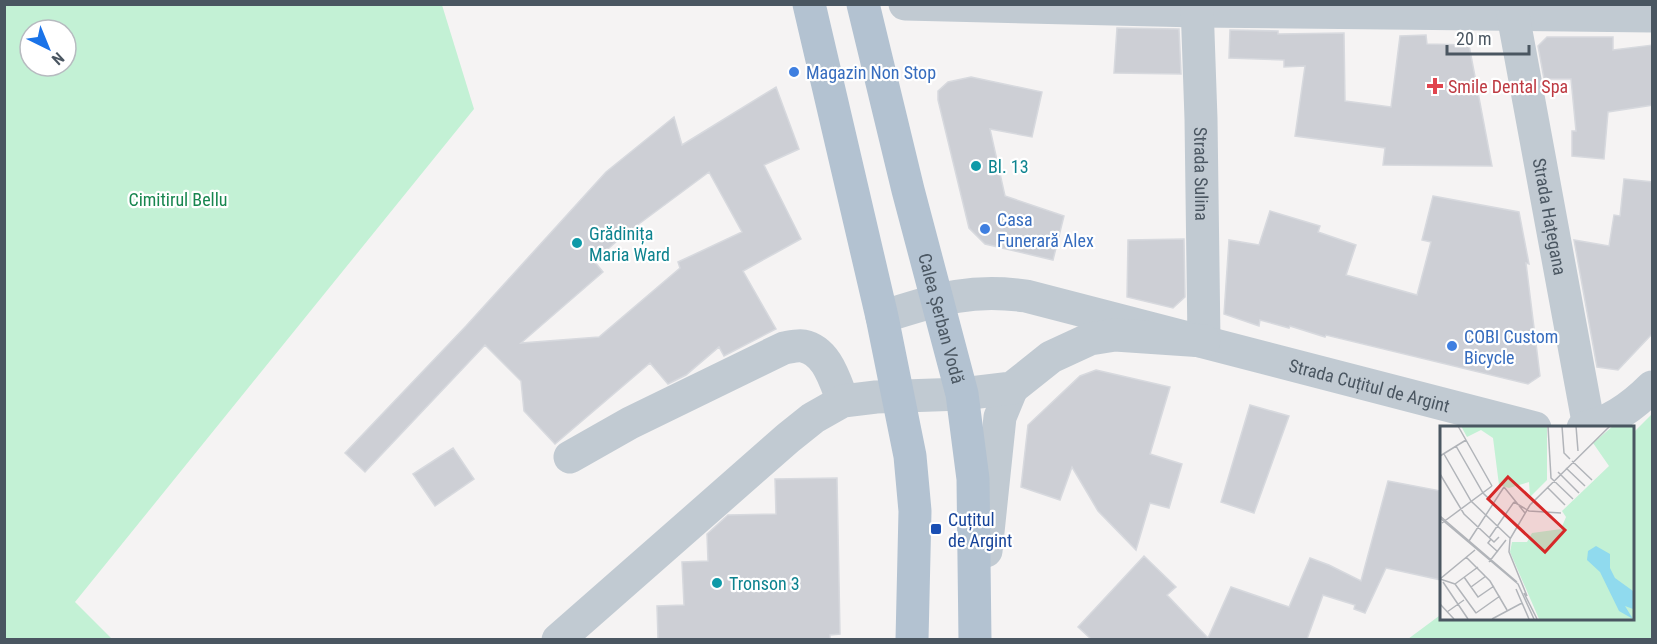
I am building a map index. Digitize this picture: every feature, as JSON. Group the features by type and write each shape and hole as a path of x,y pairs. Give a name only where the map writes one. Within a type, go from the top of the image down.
{"main road":[{"path":"809,4 882,317 910,456 915,511 912,639"},
{"name":"Calea Șerban Vodă","path":"863,6 908,190 962,394 973,479 976,639"}],"street":[{"path":"863,6 898,4"},
{"path":"905,4 1511,10 1653,16"},
{"name":"Strada Sulina","path":"1197,8 1204,341"},
{"name":"Strada Hațegana","path":"1511,10 1586,426"},
{"name":"Strada Cuțitul de Argint","path":"882,317 938,300 981,292 1026,296 1527,426"},
{"path":"1026,296 1040,306 1055,327 1056,340 1051,357"},
{"name":"Strada Cuțitul de Argint","path":"1012,388 1051,357 1079,343 1114,335 1204,341"},
{"path":"570,457 630,423 784,348 802,346 816,351 828,365 843,401"},
{"path":"1591,426 1622,413 1653,387"},
{"path":"558,639 788,438 813,418 843,401 876,397 899,398 962,394 1012,388 1000,417 976,639"}],"green space":[{"name":"Cimitirul Bellu","path":"4,5 442,5 474,109 75,602 112,639 5,639"},
{"path":"1652,414 1652,639 1408,639 1440,613 1440,620 1633,620 1633,433"}],"building":[{"path":"1117,28 1179,29 1181,74 1114,73"},
{"path":"1230,30 1278,31 1278,34 1344,33 1345,101 1391,107 1400,36 1426,35 1427,44 1469,45 1492,166 1383,165 1385,148 1295,136 1305,66 1284,67 1284,60 1229,58"},
{"path":"1547,37 1613,37 1613,50 1653,45 1653,105 1608,112 1604,159 1572,156 1572,131 1576,131 1571,79 1544,79 1538,46"},
{"name":"Bl. 13","path":"971,77 1042,92 1032,137 990,129 1005,196 1064,216 1053,260 985,244 969,228 938,100 938,91 948,82"},
{"path":"776,87 799,149 764,165 801,239 743,271 776,329 724,356 719,347 686,375 668,384 650,363 555,444 524,411 521,381 485,345 365,472 345,453 466,326 606,172 674,117 682,145","holes":["709,172 742,232 678,262 680,268 599,337 521,343 603,272 594,261 624,235"]},
{"path":"1624,179 1653,182 1653,333 1618,370 1597,367 1574,240 1609,246 1614,215 1620,216"},
{"path":"1433,196 1519,212 1529,264 1526,263 1540,376 1528,384 1326,335 1325,337 1290,326 1289,328 1260,320 1259,326 1224,314 1229,240 1259,245 1270,211 1320,226 1318,232 1356,245 1346,275 1417,295 1431,242 1422,240"},
{"path":"1184,239 1185,297 1173,308 1127,297 1128,240"},
{"path":"1096,370 1170,387 1150,454 1182,464 1169,508 1150,503 1136,550 1098,511 1072,467 1060,500 1021,487 1028,425 1080,376"},
{"path":"1250,405 1289,416 1254,513 1221,502"},
{"path":"453,448 474,479 435,506 413,474"},
{"path":"837,478 840,634 830,635 830,639 658,639 657,606 684,605 682,562 708,561 707,534 728,515 776,514 775,479"},
{"path":"1388,481 1440,491 1440,580 1386,568 1365,613 1354,609 1355,605 1323,595 1307,639 1091,639 1078,627 1144,556 1176,587 1167,595 1208,638 1231,587 1289,607 1310,558 1361,581"}],"place":[{"name":"Magazin Non Stop","path":"794,72"},
{"name":"Smile Dental Spa","path":"1435,86"},
{"name":"Bl. 13","path":"976,166"},
{"name":"Casa Funerară Alex","path":"985,229"},
{"name":"Grădinița Maria Ward","path":"577,243"},
{"name":"COBI Custom Bicycle","path":"1452,346"},
{"name":"Cuțitul de Argint","path":"936,529"},
{"name":"Tronson 3","path":"717,583"}]}
